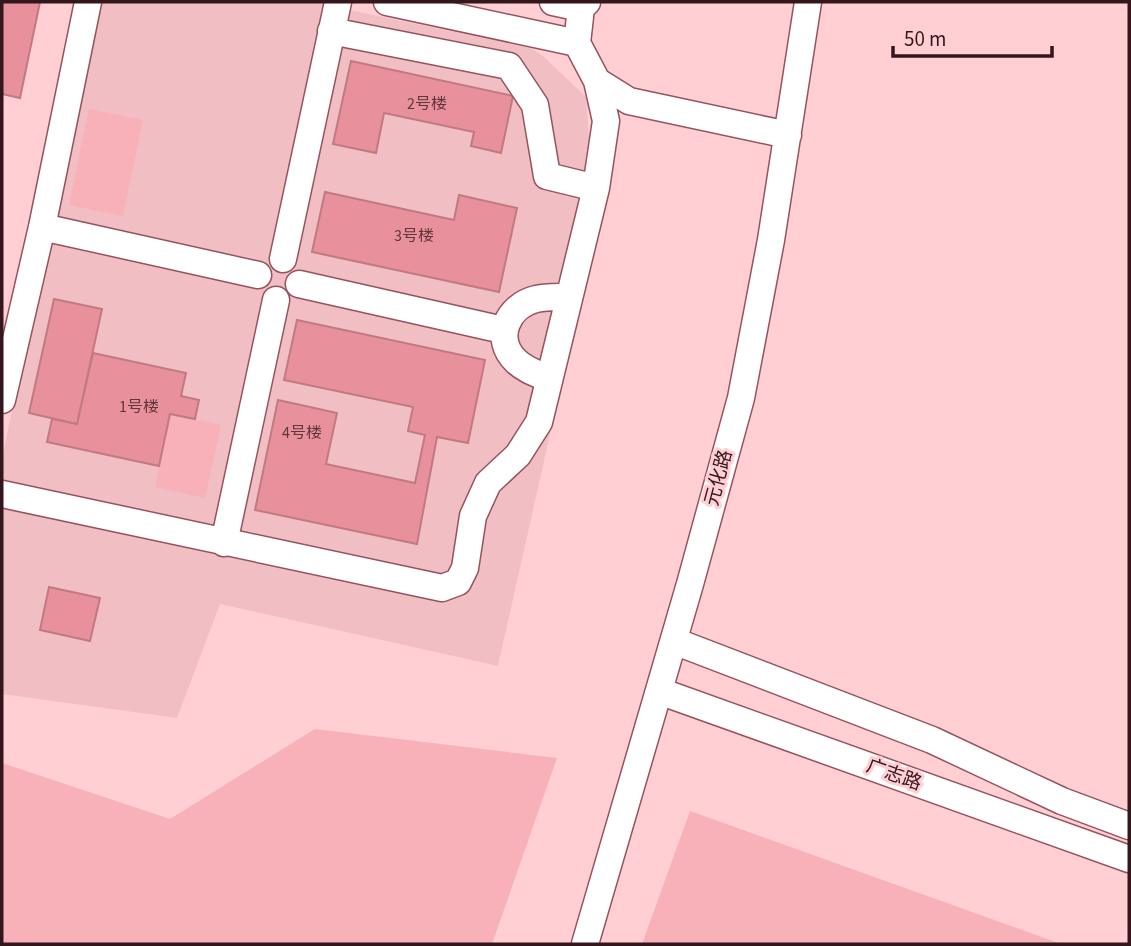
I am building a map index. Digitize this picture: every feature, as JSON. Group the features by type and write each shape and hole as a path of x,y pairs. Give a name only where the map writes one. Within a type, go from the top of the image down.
{"street":[{"path":"2,400 42,227 88,2"},
{"path":"284,259 338,2"},
{"path":"387,2 577,43"},
{"path":"2,494 442,588 458,582 466,568 472,516 488,483 519,455 539,422 596,188 606,121 597,81 577,43 584,5 553,2"},
{"name":"元化路","path":"585,944 741,398 788,135 808,2"},
{"path":"331,31 509,66 535,105 547,176 596,188"},
{"path":"597,81 629,101 788,135"},
{"path":"42,227 258,275"},
{"path":"284,259 295,266 300,278 299,284 288,298 276,300 264,295 260,289 258,275 265,264 284,259"},
{"path":"299,284 503,330"},
{"path":"550,379 518,364 510,355 503,330 510,316 534,299 569,297"},
{"path":"224,543 276,300"},
{"path":"674,640 932,740 1062,801 1129,826"},
{"name":"广志路","path":"659,691 1129,859"}],"shaded area":[{"path":"98,2 311,2 531,48 586,97 589,137 585,160 610,167 498,666 220,604 177,718 2,694 2,458"},
{"path":"89,109 143,120 123,216 69,205"},
{"path":"170,414 221,425 205,498 155,487"},
{"path":"315,729 557,758 492,944 2,944 2,763 170,819"},
{"path":"690,811 1061,944 642,944"}],"building":[{"path":"2,2 40,2 20,98 2,94"},
{"path":"351,61 513,96 501,153 471,146 474,132 384,113 376,153 333,144"},
{"path":"325,192 454,220 459,195 517,208 499,292 312,252"},
{"path":"54,299 102,309 77,424 29,413"},
{"path":"297,320 485,360 468,443 437,437 417,544 255,510 278,400 337,413 326,464 415,483 425,435 408,431 413,407 284,380"},
{"path":"93,353 186,373 181,396 199,400 195,419 170,414 159,466 47,442 52,419 77,424"},
{"path":"49,587 100,598 90,641 40,630"}]}
